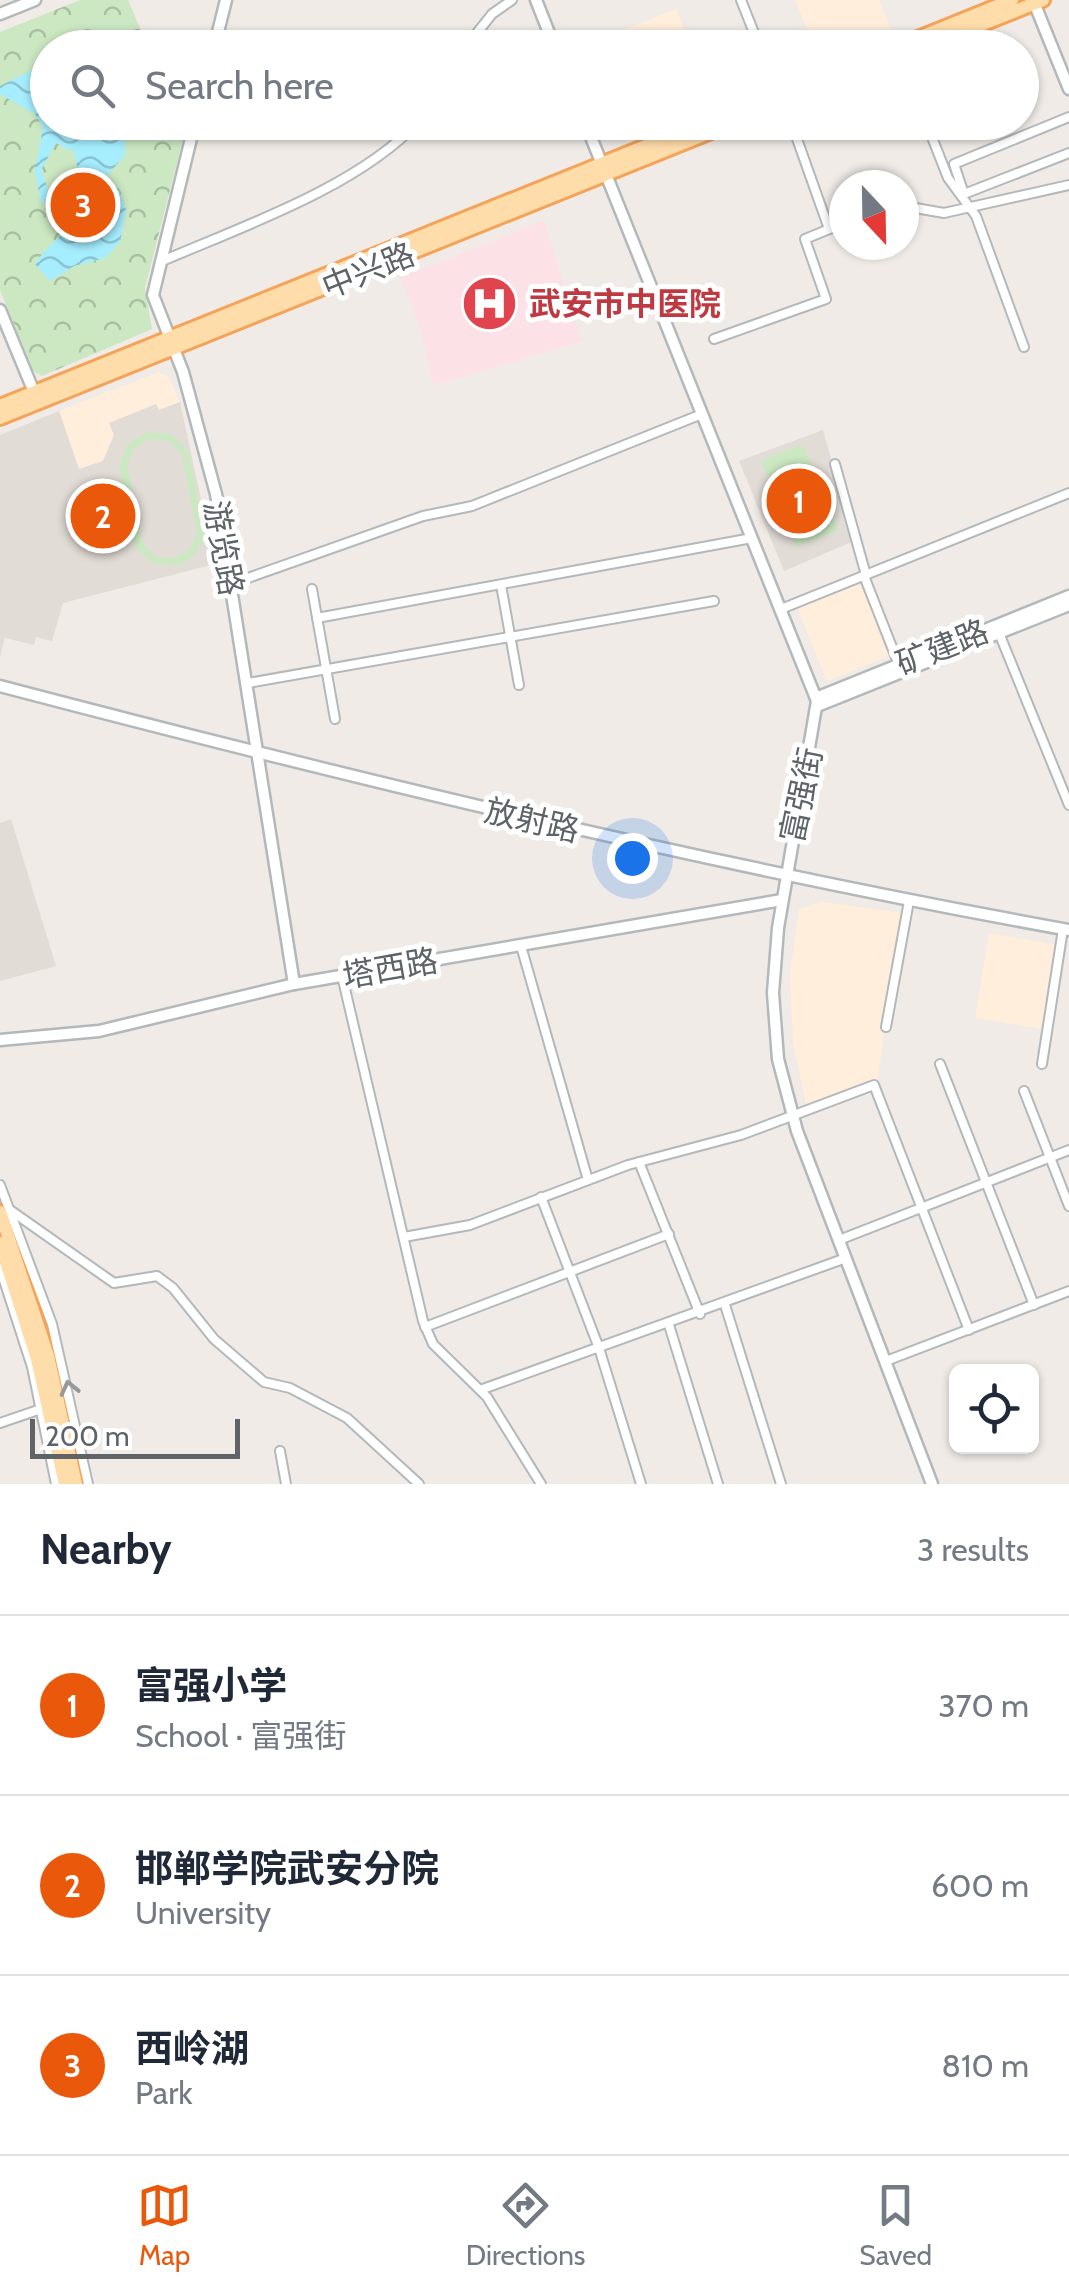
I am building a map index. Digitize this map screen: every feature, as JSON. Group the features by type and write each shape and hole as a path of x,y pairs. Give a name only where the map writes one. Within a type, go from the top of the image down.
{"main road":[{"path":"938,30 1012,0"},
{"path":"967,30 1037,1"},
{"name":"中兴路","path":"603,170 667,140"},
{"name":"中兴路","path":"0,418 171,343 686,140"},
{"name":"中兴路","path":"0,406 171,343"},
{"path":"5,1211 48,1356 76,1484"},
{"path":"0,1243 46,1392 65,1484"}],"street":[{"path":"0,14 35,0"},
{"path":"218,30 226,0"},
{"path":"479,30 492,14 512,0"},
{"path":"536,0 548,30"},
{"path":"741,0 753,30"},
{"path":"1037,1 1069,89"},
{"path":"1039,130 1069,118"},
{"name":"游览路","path":"189,140 153,296 200,428 248,683 294,984"},
{"path":"158,263 314,192 401,140"},
{"path":"592,140 816,702"},
{"path":"798,140 829,226"},
{"path":"933,140 948,178 970,208 1024,348"},
{"path":"1014,140 954,164 964,194 1069,153"},
{"path":"919,209 937,213 970,208 1069,185"},
{"path":"714,339 826,299 805,239 829,229"},
{"path":"0,310 34,392"},
{"path":"231,584 422,516 472,506 702,414"},
{"path":"835,464 865,575 899,664"},
{"path":"781,609 1069,493"},
{"path":"317,618 752,538"},
{"path":"501,585 519,685"},
{"path":"312,589 334,719"},
{"name":"矿建路","path":"816,702 1069,596"},
{"path":"248,683 714,601"},
{"name":"矿建路","path":"816,702 1069,605"},
{"path":"998,633 1069,805"},
{"name":"放射路","path":"0,686 259,754 785,878 1066,930"},
{"name":"富强街","path":"816,702 782,900 773,1012 778,1060 793,1117 932,1484"},
{"name":"塔西路","path":"0,1040 99,1032 294,984 782,900"},
{"path":"886,1027 909,901"},
{"path":"1042,1064 1066,930"},
{"path":"521,946 588,1180"},
{"path":"342,976 425,1328 433,1344 480,1390 541,1484"},
{"path":"940,1064 1034,1305"},
{"path":"404,1237 433,1230 445,1233 639,1162 793,1117 874,1085 968,1330"},
{"path":"1024,1091 1069,1206"},
{"path":"839,1240 1069,1150"},
{"path":"639,1162 700,1314"},
{"path":"0,1185 5,1211 62,1358 88,1484"},
{"path":"540,1197 598,1348 642,1484"},
{"path":"5,1211 114,1282 156,1276 173,1288 214,1339 264,1382 290,1388 347,1418 419,1484"},
{"path":"425,1328 669,1234"},
{"path":"480,1390 670,1325 846,1258"},
{"path":"0,1268 42,1409 56,1484"},
{"path":"886,1362 1069,1292"},
{"path":"726,1304 781,1484"},
{"path":"670,1325 718,1484"},
{"path":"0,1423 42,1409"},
{"path":"280,1451 286,1484"}],"shaded area":[{"path":"795,0 879,0 891,30 807,30"},
{"path":"676,9 684,30 624,30"},
{"name":"武安市中医院","path":"544,220 582,341 434,386 420,328 400,278"},
{"path":"158,372 169,377 180,402 159,410 156,404 110,423 114,435 103,461 78,469 59,411"},
{"path":"180,402 215,564 63,603 52,641 36,637 34,645 5,638 0,656 0,435 59,411 79,469 103,461 114,435 109,423 156,404 159,410"},
{"path":"823,430 854,541 784,571 739,461"},
{"path":"863,577 893,655 827,681 796,605"},
{"path":"11,819 56,966 0,981 0,823"},
{"path":"822,902 903,913 877,1081 807,1109 793,1043 790,973 799,909"},
{"path":"989,933 1060,945 1046,1030 975,1018"}],"green space":[{"path":"80,0 128,0 141,30 30,30 30,140 183,140 145,288 152,329 42,376 33,371 0,290 0,32"},
{"path":"147,432 172,434 189,452 205,534 195,555 179,565 154,564 135,547 119,465 128,444","holes":["149,439 168,441 182,454 197,533 189,550 172,559 157,557 143,544 127,465 134,449"]},
{"path":"796,446 804,447 838,530 796,547 761,461"}],"water":[{"path":"30,71 30,111 0,94 0,86"},
{"path":"41,140 125,140 125,155 105,178 118,188 126,209 120,242 105,258 74,266 50,281 35,264 62,233 70,209 63,202 41,203 35,171","holes":["56,143 74,152 79,175 73,178 76,185 68,192 50,195 41,170"]}],"place":[{"name":"西岭湖","path":"83,205"},
{"name":"武安市中医院","path":"490,303"},
{"name":"富强小学","path":"799,501"},
{"name":"邯郸学院武安分院","path":"103,516"}]}
